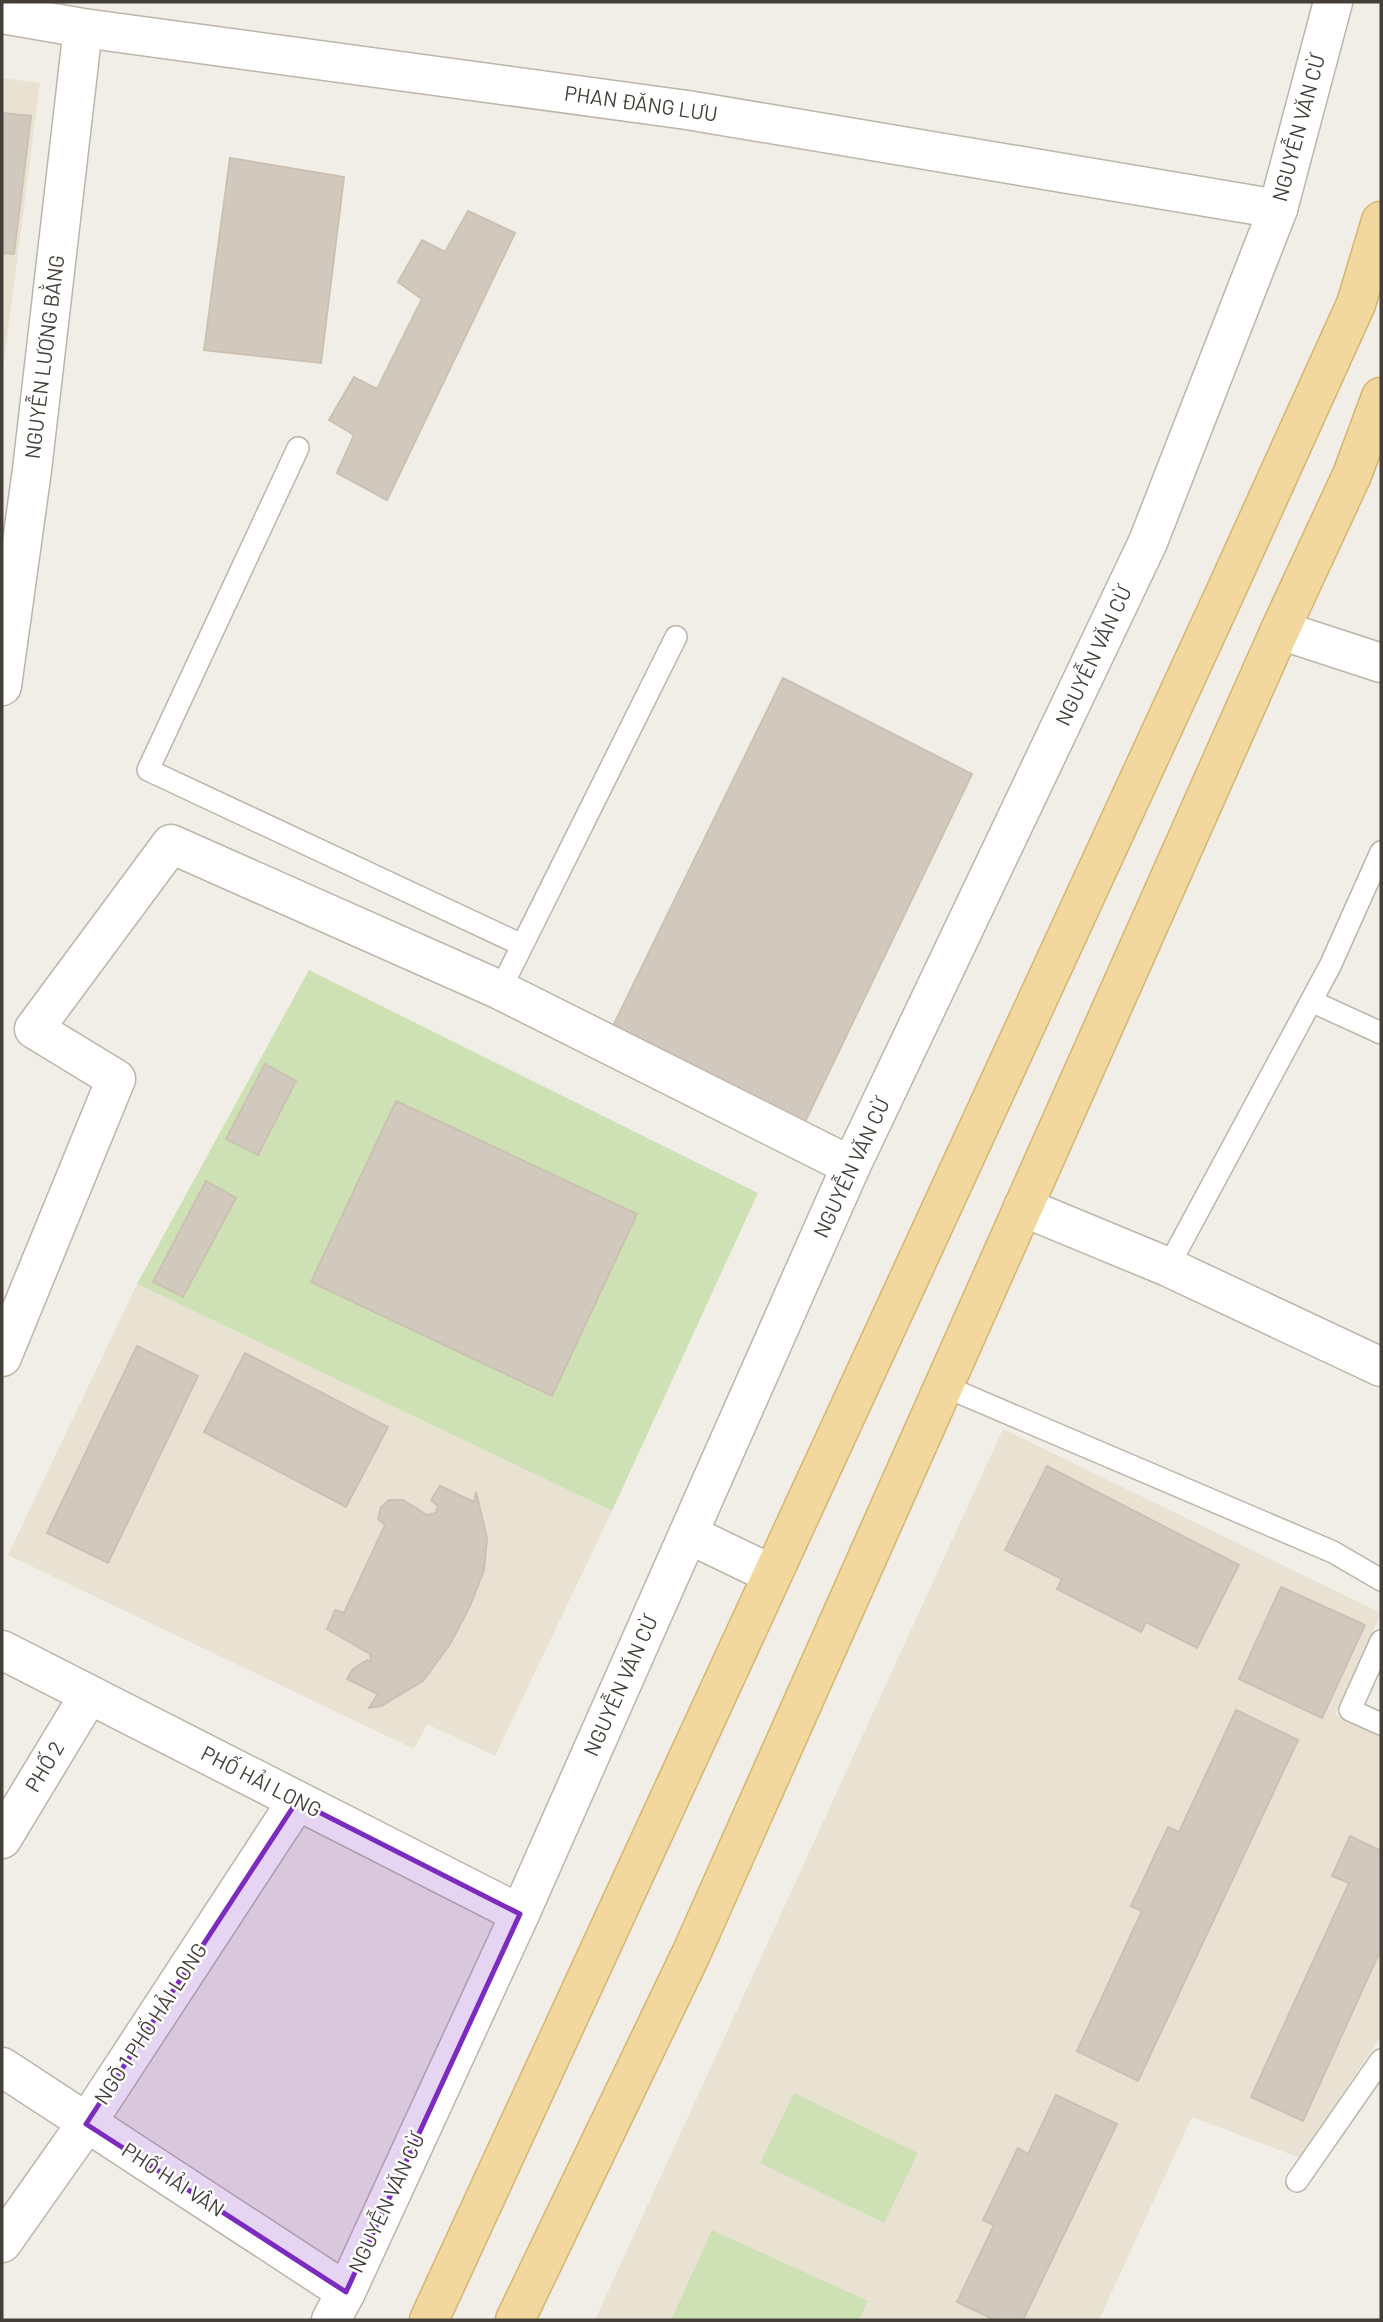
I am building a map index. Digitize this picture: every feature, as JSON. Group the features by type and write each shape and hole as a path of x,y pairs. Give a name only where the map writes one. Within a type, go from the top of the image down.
{"main road":[{"path":"429,2320 1214,618 1356,304 1381,221"},
{"path":"515,2320 691,1954 1280,629 1352,475 1381,397"}],"street":[{"name":"NGUYỄN VĂN CỪ","path":"338,2306 520,1914 852,1166 1148,542 1278,209 1333,2"},
{"name":"PHAN ĐĂNG LƯU","path":"2,14 687,110 1278,209"},
{"name":"NGUYỄN LƯƠNG BẰNG","path":"2,686 32,470 83,27"},
{"path":"1280,629 1381,663"},
{"path":"2,1357 116,1079 34,1029 172,844 500,990 852,1166"},
{"path":"1023,1207 1168,1267 1381,1367"},
{"path":"688,1534 771,1574"},
{"name":"PHỐ HẢI LONG","path":"2,1650 520,1914"},
{"name":"PHỐ 2","path":"2,1839 89,1695"},
{"name":"NGÕ 1 PHỐ HẢI LONG","path":"2,2243 86,2124 297,1801"},
{"name":"PHỐ HẢI VÂN","path":"2,2067 86,2124 338,2306"}],"lane":[{"path":"298,449 148,770 522,945"},
{"path":"500,990 677,637"},
{"path":"1168,1267 1330,966 1381,852"},
{"path":"1311,1001 1381,1033"},
{"path":"944,1386 1333,1552 1381,1580"},
{"path":"1381,1641 1350,1710 1381,1724"},
{"path":"1297,2181 1381,2060"}],"highlighted area":[{"path":"297,1801 520,1914 346,2292 86,2124"}],"shaded area":[{"path":"2,78 40,83 2,377"},
{"path":"137,1284 612,1511 495,1756 427,1724 414,1749 8,1555"},
{"path":"1003,1429 1381,1613 1335,1715 1381,1737 1381,2036 1300,2158 1192,2117 1099,2320 595,2320"}],"green space":[{"path":"309,970 758,1193 612,1511 137,1284"},
{"path":"794,2093 918,2153 884,2223 760,2163"},
{"path":"712,2230 868,2301 859,2320 671,2320"}],"building":[{"path":"2,113 31,116 14,254 2,253"},
{"path":"230,158 344,177 321,363 204,350"},
{"path":"468,211 515,233 387,500 337,473 354,435 329,420 354,377 377,389 422,299 398,282 422,240 445,252"},
{"path":"783,678 972,774 804,1124 611,1030"},
{"path":"265,1064 296,1081 258,1155 226,1139"},
{"path":"396,1101 637,1214 552,1396 311,1282"},
{"path":"206,1181 236,1198 183,1297 153,1282"},
{"path":"137,1346 198,1376 108,1563 47,1533"},
{"path":"245,1353 388,1427 346,1507 204,1432"},
{"path":"1047,1466 1239,1565 1197,1648 1146,1622 1141,1632 1057,1589 1062,1579 1005,1550"},
{"path":"440,1486 474,1502 476,1492 487,1538 484,1570 470,1606 450,1644 423,1681 381,1706 369,1708 378,1694 347,1679 353,1669 367,1660 371,1662 370,1654 327,1629 335,1610 344,1613 385,1525 378,1519 381,1507 389,1500 403,1500 427,1515 436,1513 438,1506 431,1500"},
{"path":"1281,1587 1365,1625 1322,1718 1239,1679"},
{"path":"1236,1710 1298,1740 1138,2081 1077,2051 1142,1911 1131,1906 1168,1827 1179,1832"},
{"path":"1350,1836 1381,1851 1381,1949 1303,2121 1251,2097 1349,1883 1332,1876"},
{"path":"1056,2095 1117,2124 1023,2320 995,2320 957,2302 994,2225 983,2220 1018,2148 1028,2154"}]}
